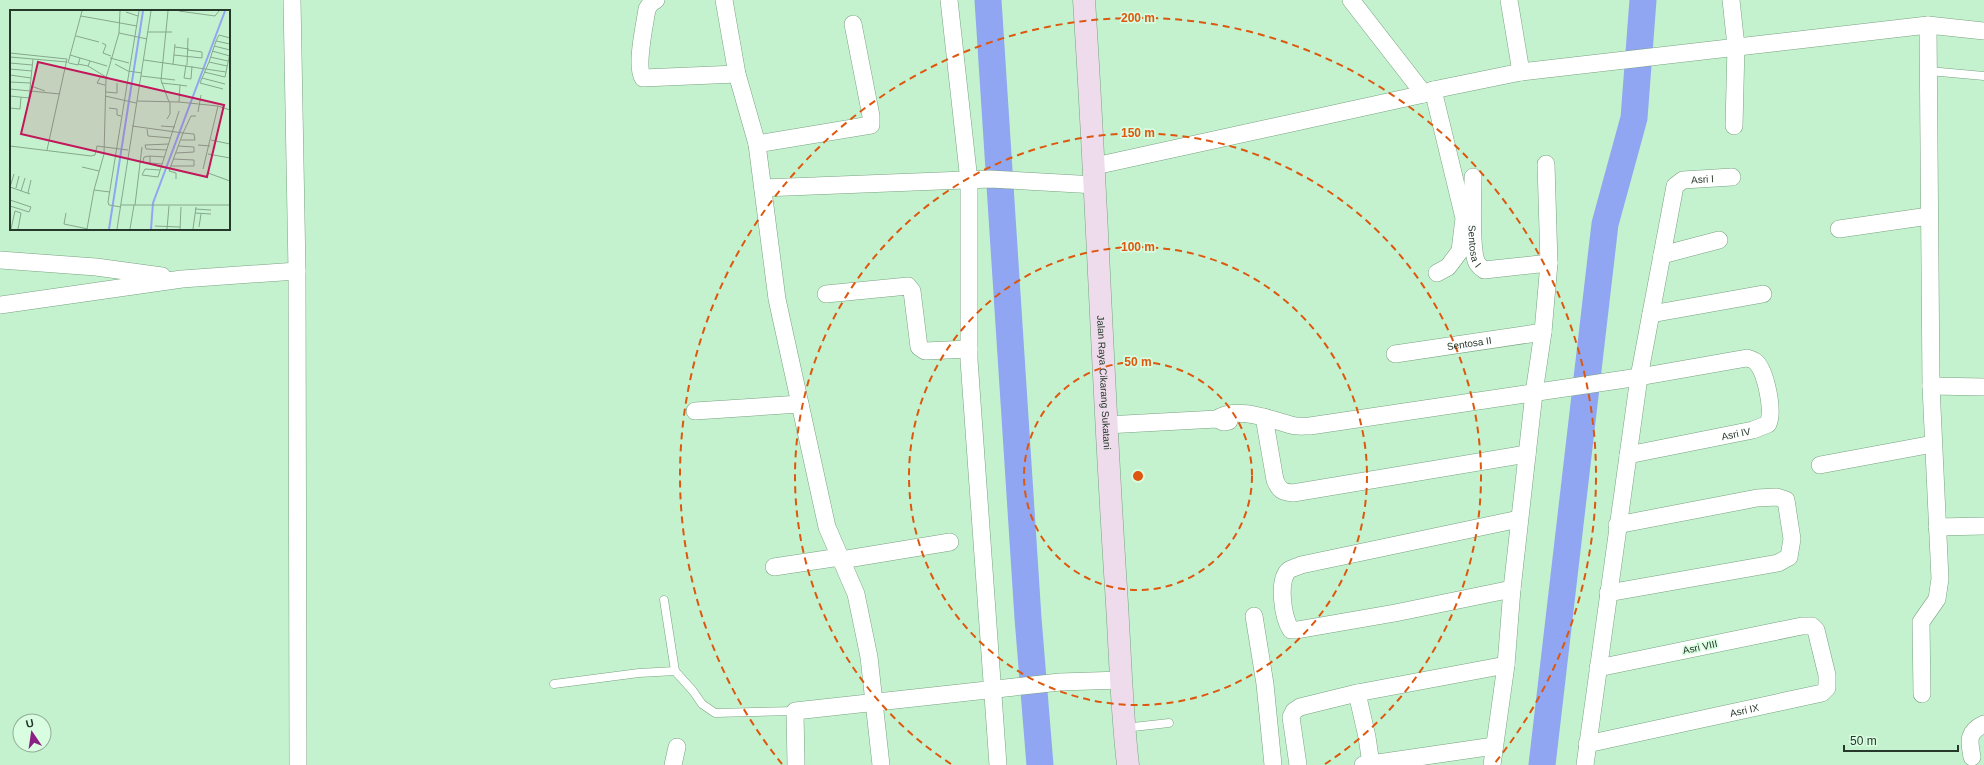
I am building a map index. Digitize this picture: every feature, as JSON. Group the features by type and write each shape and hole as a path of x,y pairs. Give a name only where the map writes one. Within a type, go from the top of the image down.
{"main road":[{"name":"Jalan Raya Cikarang Sukatani","path":"1084,0 1095,175 1106,425 1124,728 1128,765"}],"street":[{"path":"292,0 297,271 298,765"},
{"path":"656,0 647,9 640,61 640,74 643,78 737,74"},
{"path":"724,0 737,74 758,144 777,299 827,527 856,594 875,701 881,765"},
{"path":"949,0 968,180 969,348 998,765"},
{"path":"1351,0 1428,92 1464,218 1460,251 1448,267 1437,273"},
{"path":"1509,0 1521,72"},
{"path":"1731,0 1736,46 1734,126"},
{"path":"758,144 871,125 871,116 853,24"},
{"path":"763,188 990,179 1027,181 1095,175 1428,92 1521,72 1672,53 1928,25 1984,31"},
{"path":"1922,694 1921,622 1937,599 1940,579 1931,386 1928,25"},
{"path":"1492,765 1506,665 1512,589 1527,454 1543,332 1549,263 1546,164"},
{"name":"Sentosa I","path":"1473,177 1474,245 1477,263 1480,267 1484,270 1549,263"},
{"name":"Asri I","path":"1662,255 1675,186 1683,180 1732,177"},
{"path":"1839,229 1929,216"},
{"path":"1585,765 1617,525 1639,377 1662,255 1719,240"},
{"path":"0,260 96,267 182,278"},
{"path":"0,305 182,278 297,271"},
{"path":"826,294 908,286 912,291 919,347 925,351 969,348"},
{"path":"1651,314 1763,294"},
{"name":"Sentosa II","path":"1395,354 1543,332"},
{"name":"Asri IV","path":"1628,455 1752,430 1768,424 1772,417 1769,396 1761,369 1755,361 1748,358 1639,377"},
{"path":"1106,425 1217,419 1222,415 1244,413 1293,426 1310,426 1639,377"},
{"path":"1931,386 1984,387"},
{"path":"695,411 800,404"},
{"path":"1258,416 1278,488 1284,492 1293,493 1527,454"},
{"path":"1820,465 1933,444"},
{"path":"1608,594 1778,563 1790,557 1792,539 1786,500 1777,497 1757,498 1617,525"},
{"path":"1512,589 1395,613 1297,630 1291,630 1287,624 1282,592 1283,580 1289,570 1301,565 1520,519"},
{"path":"1937,528 1984,526"},
{"path":"774,567 840,559 950,542"},
{"path":"1254,616 1265,684 1273,765"},
{"name":"Asri VIII","path":"1598,668 1802,626"},
{"name":"Asri IX","path":"1587,744 1822,693 1827,688 1827,675 1816,630 1812,626 1802,626"},
{"path":"1298,765 1292,717 1294,711 1300,707 1356,693 1506,665"},
{"path":"796,765 795,711 875,701 1060,682 1122,680"},
{"path":"1356,693 1367,737 1367,764 1494,746"},
{"path":"1972,757 1969,741 1976,728 1984,724"},
{"path":"673,765 677,747"}],"lane":[{"path":"1929,71 1984,76"},
{"path":"664,600 675,671 694,691 702,704 715,713 795,711"},
{"path":"554,684 617,675 675,671"},
{"path":"1124,728 1169,723"}],"waterway":[{"path":"988,0 1028,618 1040,765"},
{"path":"1542,765 1605,224 1634,118 1643,0"}]}
